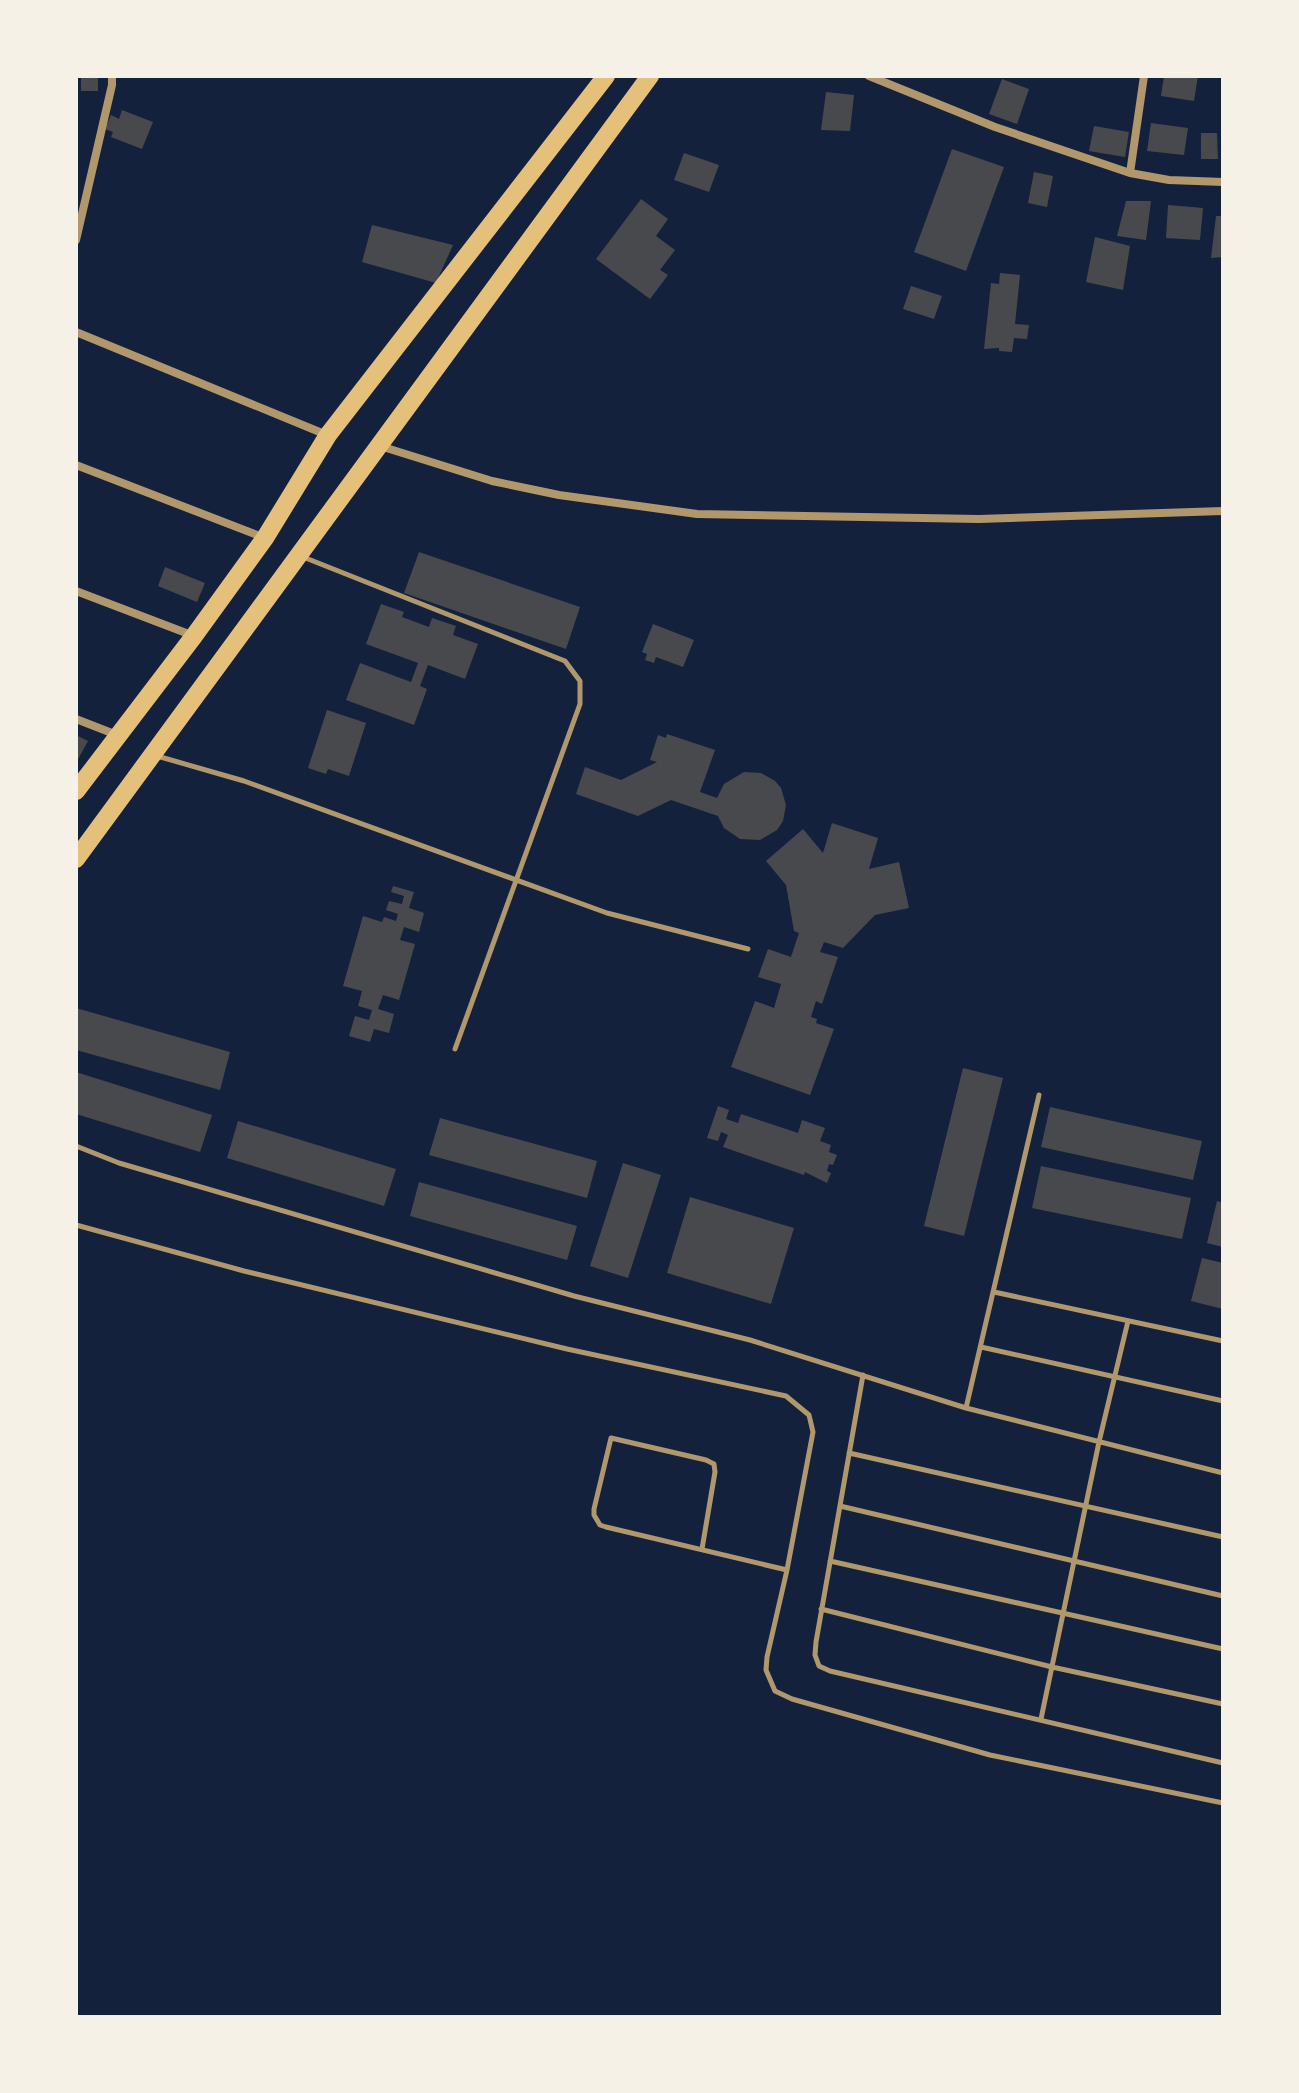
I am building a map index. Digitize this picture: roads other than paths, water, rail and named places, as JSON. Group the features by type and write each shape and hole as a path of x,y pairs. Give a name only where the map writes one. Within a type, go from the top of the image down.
{"highway":[{"path":"76,791 265,538 328,435 606,76"},
{"path":"76,859 650,76"}],"street":[{"path":"76,240 112,76"},
{"path":"869,76 995,127 1130,173 1169,180 1223,182"},
{"path":"1130,173 1144,76"},
{"path":"76,332 328,435"},
{"path":"379,446 492,481 559,495 697,514 979,519 1223,511"},
{"path":"76,465 265,538"},
{"path":"76,591 194,636"},
{"path":"76,719 117,735"}],"lane":[{"path":"299,555 565,661 580,681 580,704 455,1049"},
{"path":"152,755 244,781 607,913 748,949"},
{"path":"966,1408 1039,1095"},
{"path":"76,1146 119,1163 559,1292 750,1340 966,1408 1223,1473"},
{"path":"76,1225 244,1271 506,1335 786,1396 809,1415 813,1432 767,1657 769,1681 775,1691 792,1699 990,1755 1223,1803"},
{"path":"994,1292 1223,1341"},
{"path":"1041,1719 1099,1442 1128,1321"},
{"path":"981,1347 1223,1401"},
{"path":"863,1375 821,1609 815,1655 819,1666 1223,1763"},
{"path":"702,1549 714,1464 611,1438 594,1509 596,1521 606,1527 787,1570"},
{"path":"849,1453 1223,1537"},
{"path":"840,1506 1223,1596"},
{"path":"830,1561 1223,1649"},
{"path":"821,1609 1052,1667 1223,1704"}]}
